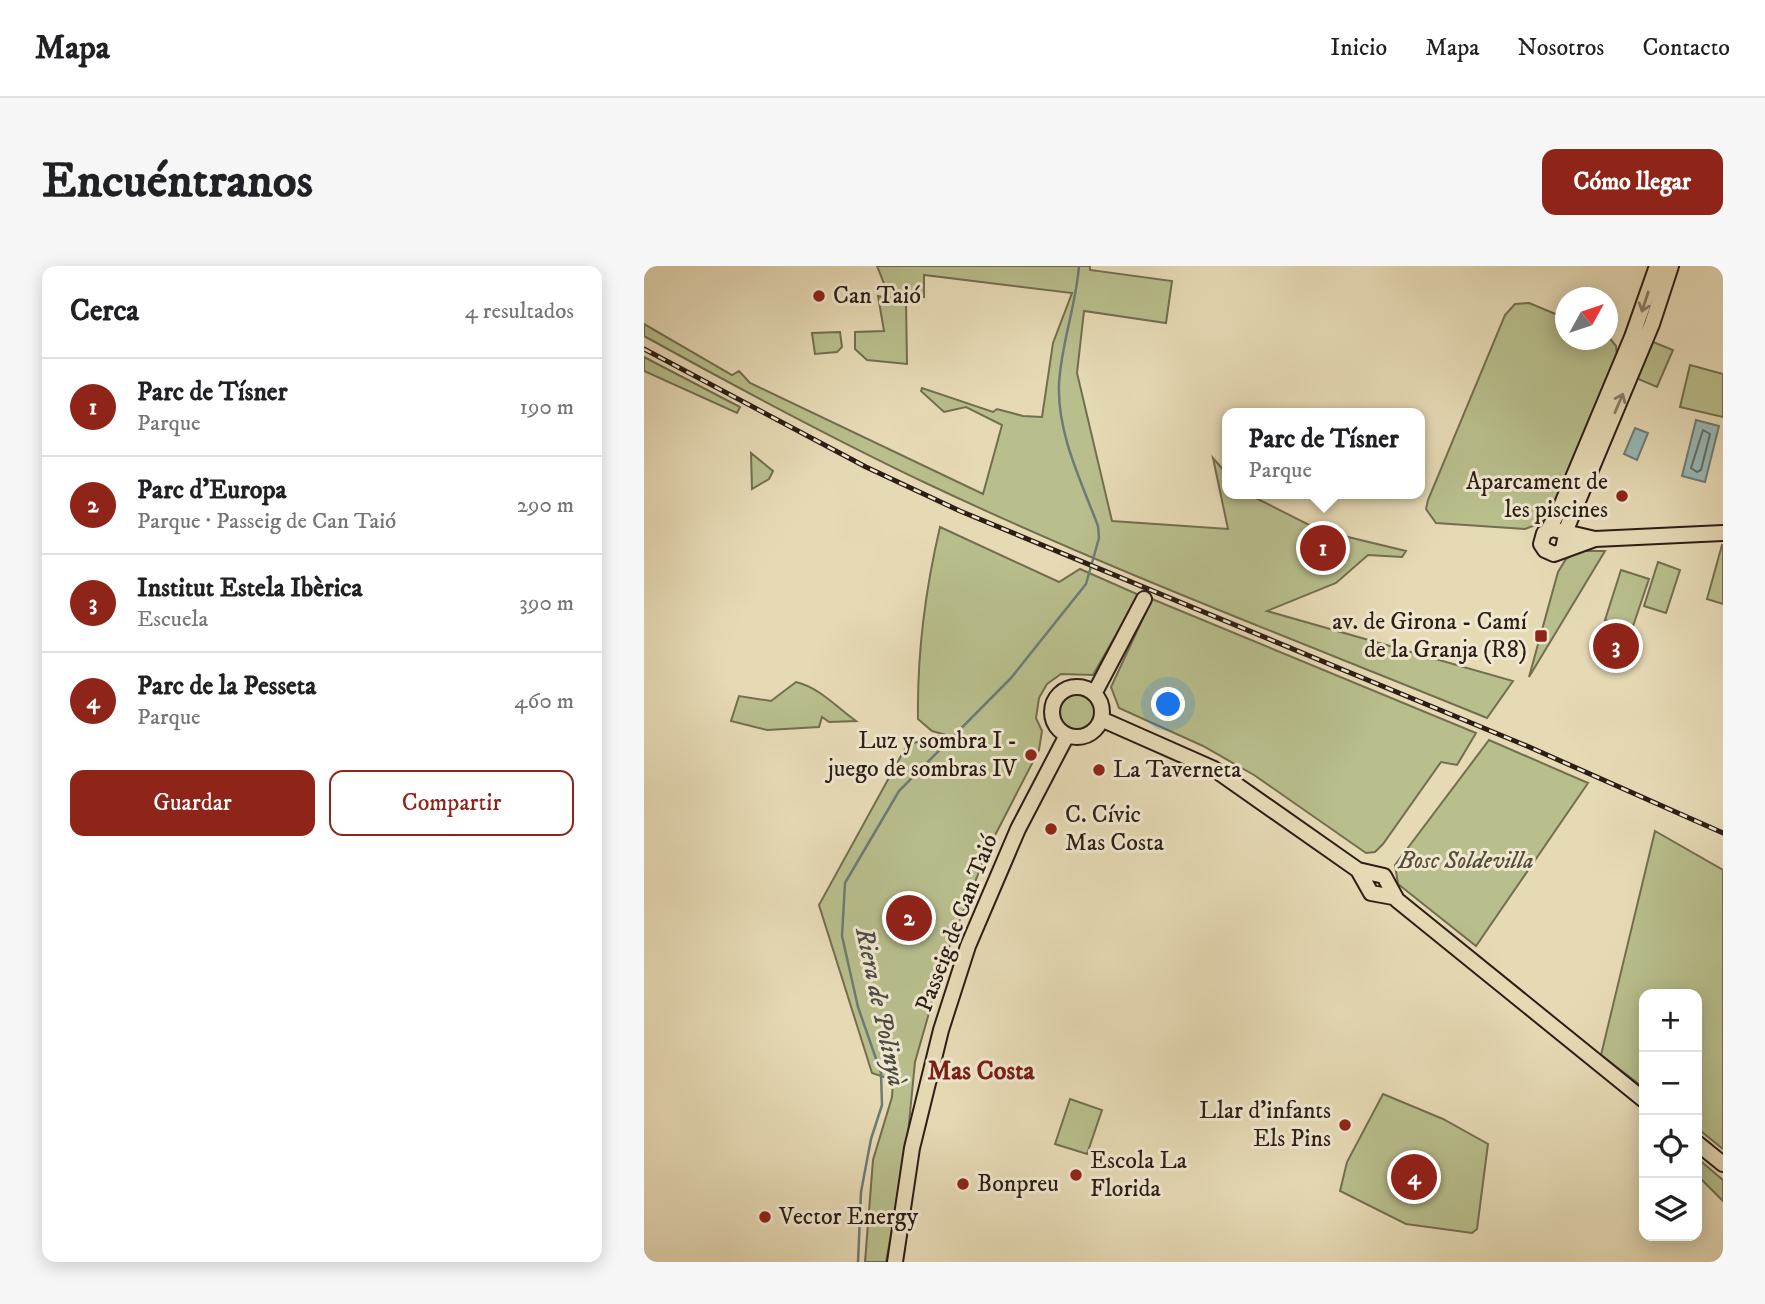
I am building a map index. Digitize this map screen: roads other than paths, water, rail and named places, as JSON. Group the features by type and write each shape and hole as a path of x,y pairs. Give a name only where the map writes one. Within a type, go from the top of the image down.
{"main road":[{"path":"1562,533 1559,511 1622,364 1657,266"},
{"path":"1562,533 1652,324 1671,266"},
{"path":"1562,533 1589,537 1723,533"},
{"path":"1094,694 1117,656 1144,600"},
{"path":"1073,687 1094,694 1100,701 1101,719 1090,733 1082,736 1067,735 1055,724 1052,713 1054,702 1061,692 1073,687"},
{"path":"1101,719 1214,769 1366,875 1384,876 1387,892 1639,1096"},
{"name":"Passeig de Can Taió","path":"895,1262 912,1148 931,1066 968,946 1018,829 1067,735"},
{"path":"1702,1147 1723,1164"}],"water":[{"path":"1696,420 1719,426 1705,482 1682,476"},
{"path":"1635,428 1648,433 1637,460 1624,454"}],"waterway":[{"name":"Riera de Polinyà","path":"858,1262 861,1192 871,1139 882,1105 881,1073 858,1007 842,936 845,883 899,791 1011,678 1086,584 1099,538 1098,526 1066,439 1059,402 1063,354 1079,266"}],"railway":[{"path":"644,349 866,467 960,511 1527,746 1723,833"}],"place":[{"name":"Can Taió","path":"819,296"},
{"name":"Aparcament de les piscines","path":"1622,496"},
{"name":"Parc de Tísner","path":"1323,548"},
{"name":"av. de Girona - Camí de la Granja (R8)","path":"1541,636"},
{"name":"Institut Estela Ibèrica","path":"1616,646"},
{"name":"Luz y sombra I - juego de sombras IV","path":"1031,755"},
{"name":"La Taverneta","path":"1099,770"},
{"name":"C. Cívic Mas Costa","path":"1051,829"},
{"name":"Parc d'Europa","path":"909,918"},
{"name":"Llar d'infants Els Pins","path":"1345,1125"},
{"name":"Escola La Florida","path":"1076,1175"},
{"name":"Parc de la Pesseta","path":"1414,1177"},
{"name":"Bonpreu","path":"963,1184"},
{"name":"Vector Energy","path":"765,1217"}],"district":[{"name":"Mas Costa","path":"981,1071"}],"park label":[{"name":"Bosc Soldevilla","path":"1466,861"}]}
